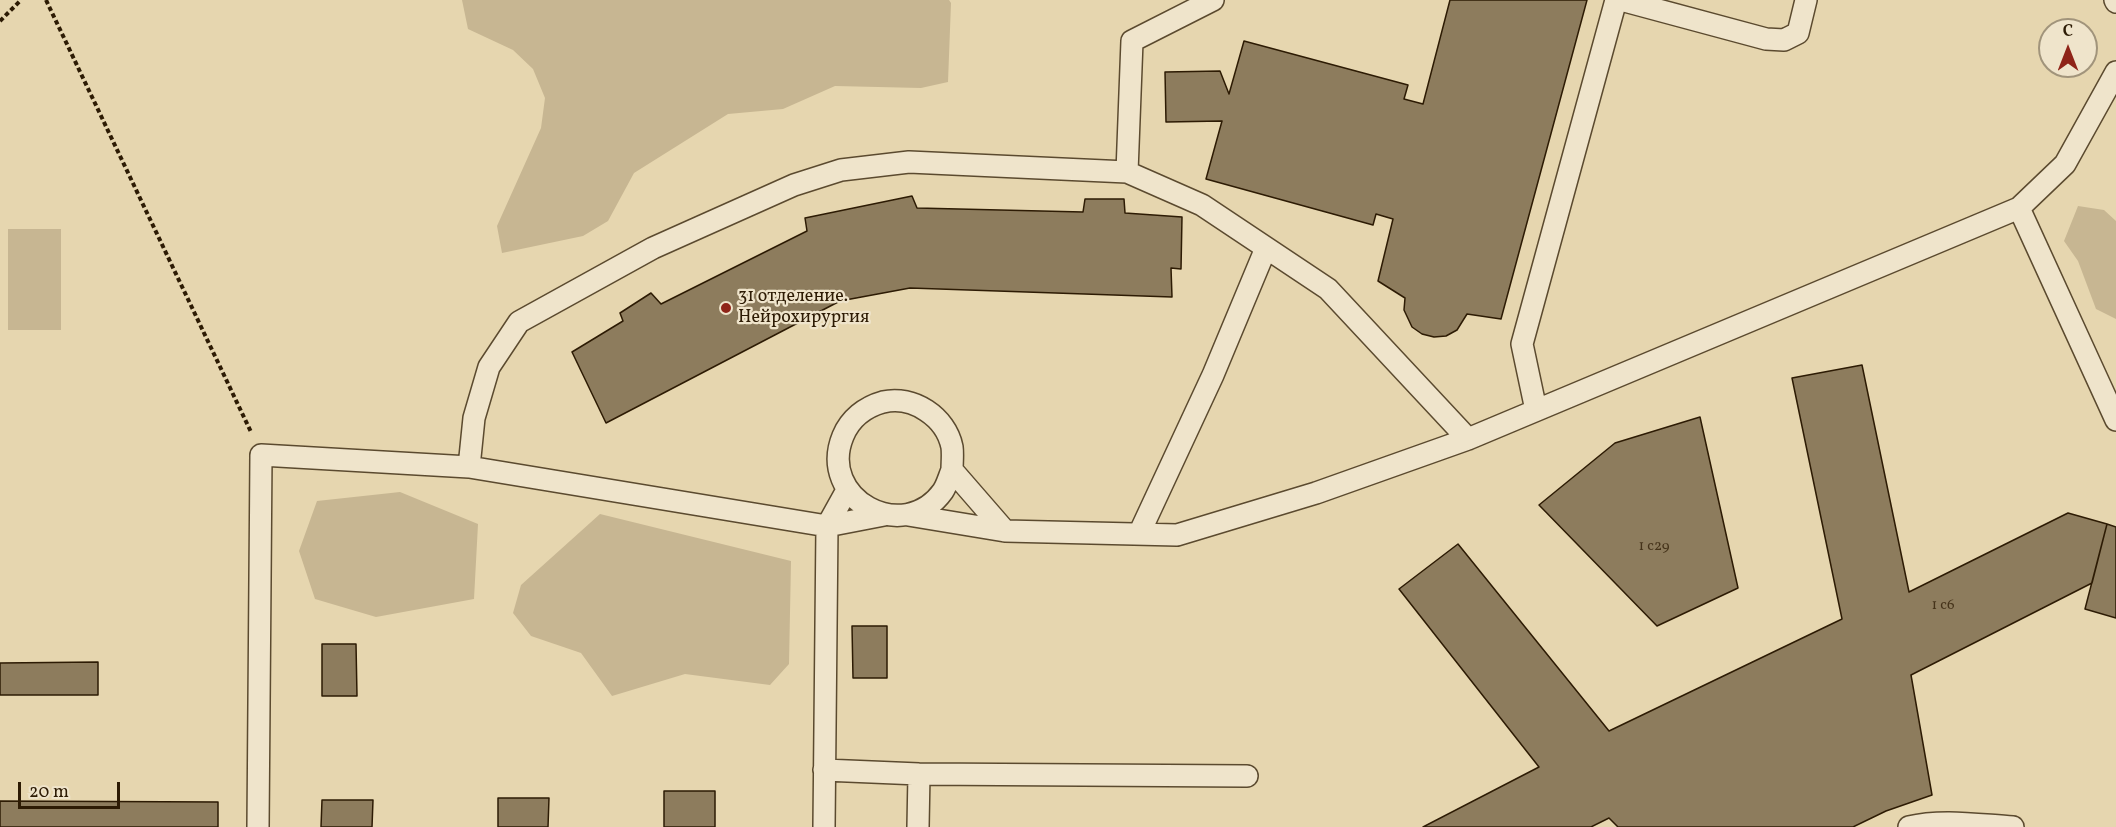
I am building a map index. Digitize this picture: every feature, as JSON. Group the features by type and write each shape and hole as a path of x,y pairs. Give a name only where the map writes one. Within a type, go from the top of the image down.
{"lane":[{"path":"1127,172 1132,41 1213,0"},
{"path":"1536,410 1522,344 1618,0 1766,39 1784,40 1798,33 1806,0"},
{"path":"258,827 261,454 469,467 826,526 884,515 906,515 1005,531 1177,535 1316,494 1468,439 2019,208 2065,164 2116,72"},
{"path":"469,467 474,418 489,367 519,322 653,248 794,185 841,170 909,162 1127,172 1202,205 1328,289 1468,439"},
{"path":"2019,208 2116,420"},
{"path":"1138,534 1213,375 1266,248"},
{"path":"884,515 863,506 847,490 839,469 839,447 848,426 864,410 885,402 907,402 928,411 944,427 952,448 952,470 943,490 927,507 906,515"},
{"path":"952,470 1005,531"},
{"path":"824,827 826,526 847,490"},
{"path":"824,770 919,774 1247,776"},
{"path":"918,827 919,774"},
{"path":"1909,827 1922,824 1968,824 2013,827"}],"path":[{"path":"0,21 21,0"},
{"path":"46,0 261,454"}],"shaded area":[{"path":"462,0 949,0 951,3 948,82 921,88 835,86 783,109 728,114 634,173 608,221 583,236 502,253 497,226 541,128 545,98 533,69 513,50 468,29"},
{"path":"2078,206 2104,210 2116,221 2116,319 2096,309 2078,261 2064,241"},
{"path":"8,229 61,229 61,330 8,330"},
{"path":"400,492 478,524 474,599 376,617 315,599 299,551 317,501"},
{"path":"600,514 791,561 789,664 770,685 685,674 612,696 581,653 531,636 513,613 521,585"}],"building":[{"path":"1450,0 1587,0 1501,319 1467,314 1457,330 1446,336 1434,337 1422,334 1412,327 1404,310 1405,298 1378,281 1393,219 1376,214 1373,225 1206,179 1222,121 1166,122 1165,72 1220,71 1229,94 1244,41 1408,85 1404,99 1423,104"},
{"name":"31 отделение. Нейрохирургия","path":"912,196 917,208 1083,212 1085,199 1124,199 1125,213 1182,217 1181,269 1171,268 1172,297 910,288 840,301 606,423 572,352 623,321 620,313 651,293 661,304 807,231 805,218"},
{"path":"1862,365 1909,592 2068,513 2107,524 2092,583 1911,675 1932,795 1886,811 1853,827 1618,827 1609,818 1591,827 1423,827 1539,767 1399,589 1458,544 1609,731 1842,619 1792,378"},
{"path":"1700,417 1738,588 1657,626 1539,505 1615,443"},
{"path":"2107,524 2116,527 2116,618 2085,609"},
{"path":"852,626 887,626 887,678 853,678"},
{"path":"322,644 356,644 357,696 322,696"},
{"path":"98,662 98,695 0,695 0,663"},
{"path":"664,791 715,791 715,827 664,827"},
{"path":"498,798 549,798 548,827 498,827"},
{"path":"322,800 373,800 372,827 321,827"},
{"path":"0,801 218,802 218,827 0,827"}],"place":[{"name":"31 отделение. Нейрохирургия","path":"726,308"}]}
